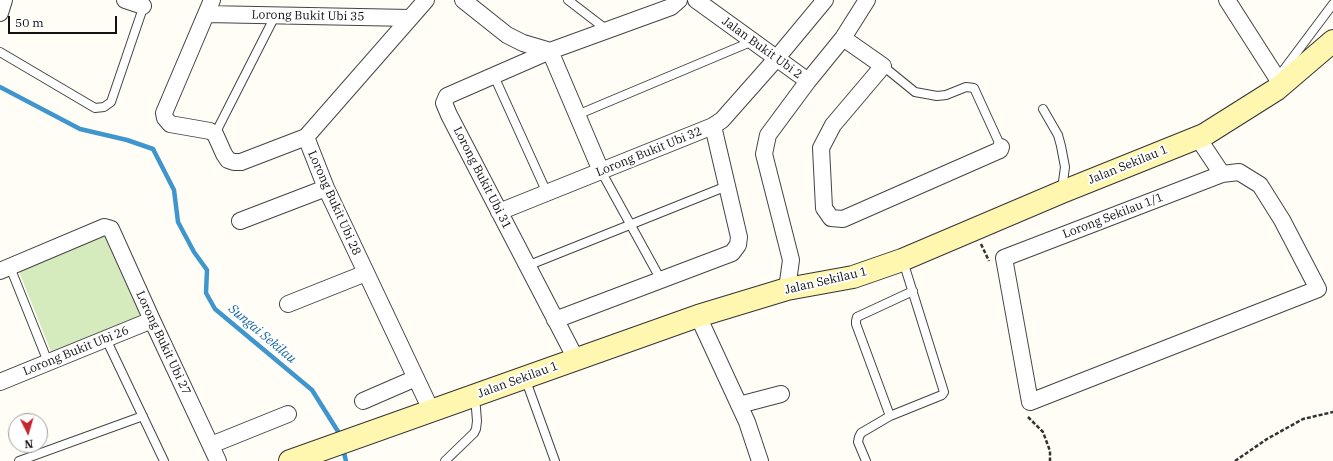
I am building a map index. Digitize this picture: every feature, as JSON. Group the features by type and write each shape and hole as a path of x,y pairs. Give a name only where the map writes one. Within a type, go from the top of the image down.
{"street":[{"path":"0,13 4,0"},
{"path":"125,0 144,3"},
{"name":"Lorong Bukit Ubi 28","path":"426,0 306,137 326,188 431,410"},
{"path":"463,0 511,38 550,51 601,170"},
{"name":"Lorong Bukit Ubi 31","path":"576,359 444,103 447,96 550,51 671,8 679,0"},
{"name":"Jalan Bukit Ubi 2","path":"696,0 808,81"},
{"path":"787,289 791,260 764,154 768,135 808,81 843,38 867,0"},
{"path":"1228,0 1277,84"},
{"name":"Lorong Bukit Ubi 32","path":"499,212 713,126 722,120 776,59 821,1"},
{"path":"209,7 164,113 165,118 170,124 210,131 215,134 228,160 234,162 241,162 306,137"},
{"name":"Lorong Bukit Ubi 35","path":"209,7 274,16 410,18"},
{"path":"843,38 883,66 833,125 821,148 824,208 831,218 843,219 1000,150 1001,147"},
{"name":"Jalan Sekilau 1","path":"297,458 698,316 787,289 852,277 902,260 1062,192 1213,131 1333,41"},
{"path":"555,320 732,253 738,245 739,237 713,126"},
{"path":"1198,138 1222,174"},
{"name":"Lorong Sekilau 1/1","path":"1239,172 1260,185 1282,220 1318,289 1030,402 1004,258 1222,174 1239,172"},
{"path":"240,220 326,188"},
{"name":"Lorong Bukit Ubi 27","path":"5,269 104,227 111,229 212,456"},
{"path":"288,304 366,273"},
{"path":"698,316 739,405 760,461"},
{"name":"Lorong Bukit Ubi 26","path":"0,382 152,320"},
{"path":"363,401 416,378"},
{"path":"739,405 781,394"},
{"path":"212,456 288,414"}],"lane":[{"path":"568,0 607,30"},
{"path":"0,52 96,108 104,108 111,102 144,3"},
{"path":"1277,84 1333,4"},
{"path":"215,134 274,16"},
{"path":"577,115 753,41"},
{"path":"883,66 915,92 937,96 946,95 966,87 974,88 1001,147"},
{"path":"494,76 547,192"},
{"path":"1043,109 1058,134 1064,156 1065,174 1062,192"},
{"path":"601,170 661,280"},
{"path":"527,266 726,186"},
{"path":"866,461 858,442 858,438 861,433 890,416 942,395 944,392 902,260"},
{"path":"5,269 48,362"},
{"path":"890,416 856,321 857,318 913,291"},
{"path":"106,339 164,461"},
{"path":"525,377 555,461"},
{"path":"445,461 474,433 477,421 475,395"},
{"path":"19,461 143,416"}],"path":[{"path":"1235,461 1267,439 1303,419 1333,412"}],"green space":[{"path":"111,219 155,312 52,354 14,259"}],"waterway":[{"name":"Sungai Sekilau","path":"0,87 80,129 127,140 153,149 174,190 178,222 194,252 207,270 206,293 215,309 312,390 339,433 340,438"},
{"name":"Sungai Sekilau","path":"343,449 346,461"}]}
